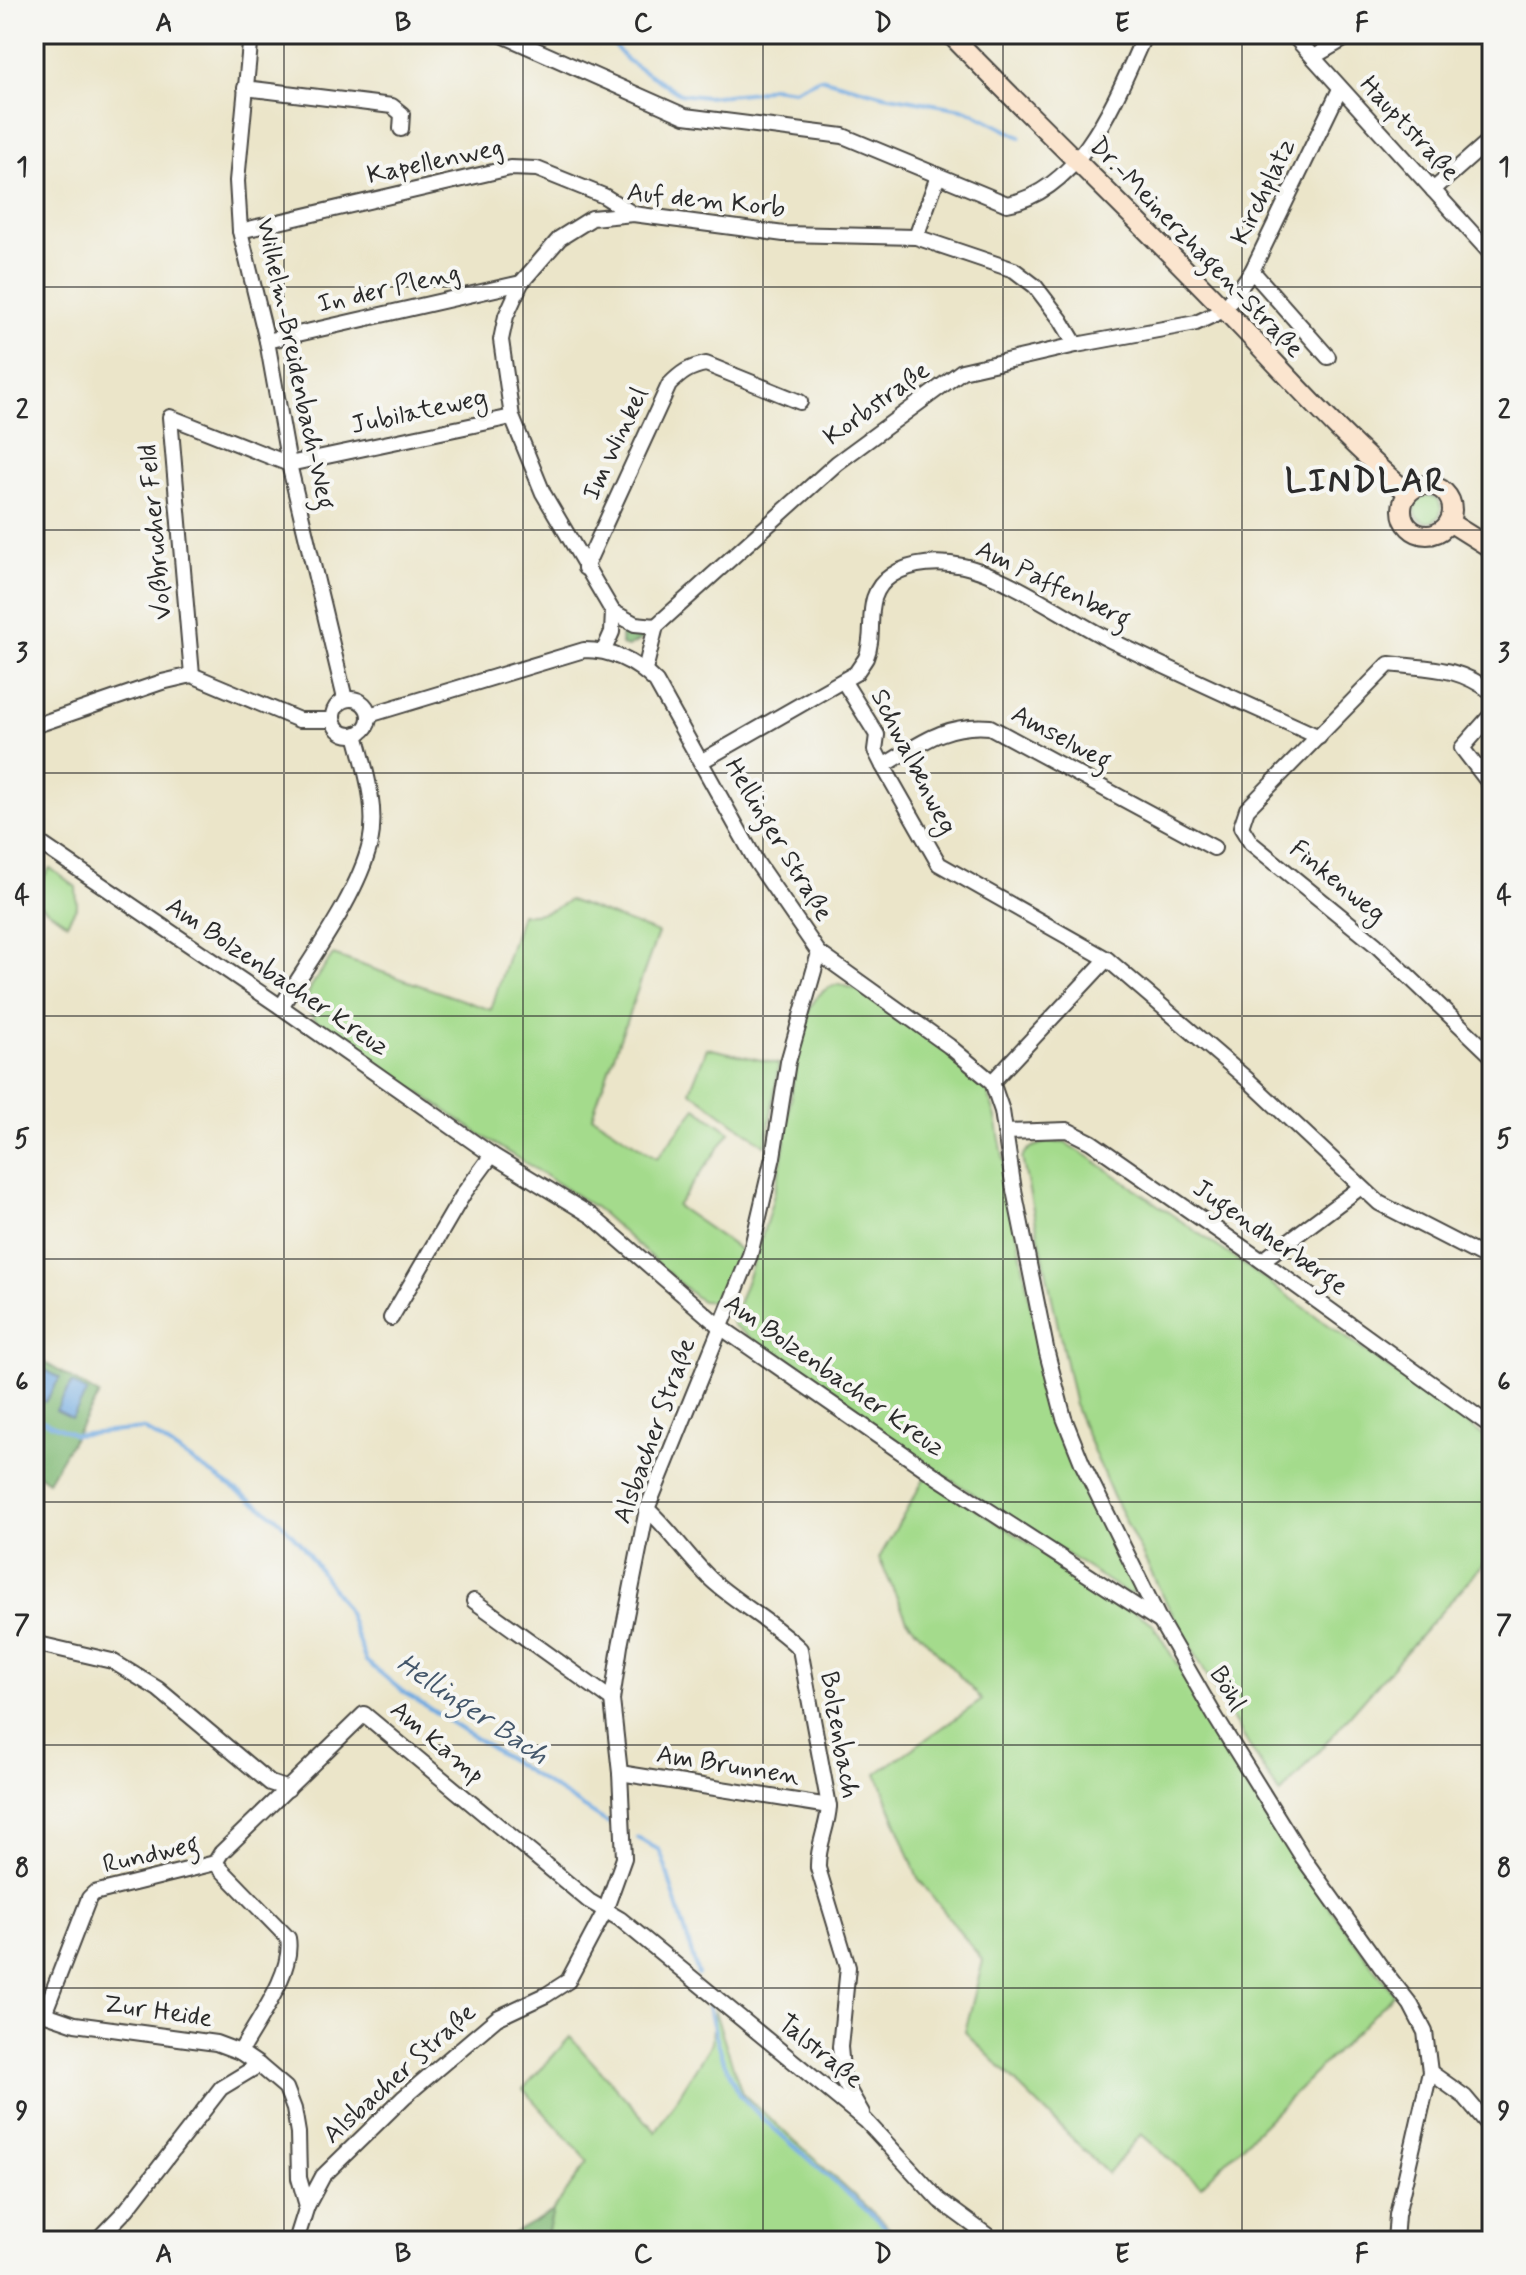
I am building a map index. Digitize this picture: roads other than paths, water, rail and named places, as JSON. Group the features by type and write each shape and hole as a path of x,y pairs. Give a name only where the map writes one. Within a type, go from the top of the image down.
{"main road":[{"name":"Dr.-Meinerzhagen-Straße","path":"950,34 1224,310 1332,424 1408,493"},
{"path":"1424,485 1444,492 1452,505 1449,522 1437,533 1413,532 1403,517 1404,500 1408,493 1424,485"},
{"path":"1449,522 1492,549"}],"street":[{"name":"Wilhelm-Breidenbach-Weg","path":"251,34 237,181 240,231 267,341 289,464 345,699"},
{"path":"500,34 685,116 843,136 1007,204 1025,201 1089,148 1145,34"},
{"name":"Hauptstraße","path":"1292,34 1492,255"},
{"path":"1313,57 1353,34"},
{"path":"245,88 392,106 402,114 401,129"},
{"name":"Kirchplatz","path":"1224,310 1252,271 1340,89"},
{"path":"1433,190 1489,144"},
{"name":"Kapellenweg","path":"240,231 510,168 537,169 604,196 633,214"},
{"path":"916,237 938,176"},
{"name":"Auf dem Korb","path":"613,612 543,493 512,417 501,340 506,316 521,283 560,238 592,218 633,214 784,234 916,237 1014,270 1035,286 1076,345"},
{"path":"1252,271 1328,357"},
{"name":"In der Pleng","path":"267,341 521,283"},
{"name":"Korbstraße","path":"656,626 837,463 962,371 1076,345 1196,323 1224,310"},
{"name":"Im Winkel","path":"585,568 669,385 681,373 691,366 706,364 800,402"},
{"name":"Voßbrucher Feld","path":"192,675 170,417 289,464"},
{"name":"Jubilateweg","path":"289,464 512,417"},
{"name":"Am Paffenberg","path":"702,761 856,673 866,657 872,630 870,611 879,589 891,575 915,565 939,563 986,573 1105,637 1319,737"},
{"path":"369,715 584,650 604,650 612,632 613,612 635,624 656,626 645,670"},
{"name":"Hellinger Straße","path":"604,650 645,670 656,682 757,863 819,953 949,1046 992,1082"},
{"path":"1319,737 1389,664 1451,671 1472,678 1492,692"},
{"path":"34,726 162,682 192,675 299,720 333,720"},
{"name":"Schwalbenweg","path":"844,682 877,735 875,750 939,864 1107,959 1248,1080 1379,1203 1492,1261"},
{"path":"345,699 358,700 369,715 366,727 356,734 344,734 333,720 337,705 345,699"},
{"path":"1492,714 1462,748 1492,787"},
{"name":"Amselweg","path":"883,766 940,732 969,725 990,727 1214,848"},
{"path":"281,1007 350,893 370,843 371,790 356,734"},
{"name":"Finkenweg","path":"1319,737 1247,809 1241,827 1251,843 1376,945 1492,1056"},
{"name":"Am Bolzenbacher Kreuz","path":"34,839 492,1155 592,1216 719,1326 940,1479 1160,1621"},
{"name":"Alsbacher Straße","path":"296,2241 307,2206 323,2176 412,2090 497,2018 568,1981 605,1911 624,1858 620,1773 612,1700 647,1509 750,1255 773,1157 788,1062 819,953"},
{"path":"1005,1132 992,1082 1107,959"},
{"name":"Jugendherberge","path":"1005,1132 1067,1130 1091,1142 1492,1427"},
{"name":"Böhl","path":"1005,1132 1033,1286 1064,1418 1082,1463 1160,1621 1303,1858 1411,2005 1425,2032 1430,2072 1397,2215 1395,2241"},
{"path":"391,1318 464,1193 492,1155"},
{"path":"1262,1261 1361,1187"},
{"name":"Bolzenbach","path":"647,1509 667,1526 714,1582 785,1634 800,1649 829,1806 828,1822 817,1856 818,1868 848,1967 840,2047 843,2080 866,2121"},
{"path":"474,1601 612,1700"},
{"path":"34,1643 112,1661 158,1689 270,1783 288,1789"},
{"name":"Am Kamp","path":"215,1863 221,1853 364,1714 605,1911"},
{"name":"Am Brunnen","path":"620,1773 829,1806"},
{"name":"Rundweg","path":"39,2012 89,1898 94,1893 215,1863 288,1938 291,1953 286,1969 240,2052"},
{"name":"Talstraße","path":"605,1911 620,1919 866,2121 939,2200 995,2241"},
{"name":"Zur Heide","path":"39,2012 75,2024 216,2043 240,2052 259,2065 286,2088 294,2109 299,2178 307,2206"},
{"path":"96,2241 127,2209 221,2088 259,2065"},
{"path":"1430,2072 1465,2097 1492,2129"}],"water":[{"path":"45,1370 60,1378 45,1402 34,1399 34,1388"},
{"path":"72,1383 87,1392 72,1418 56,1410"}],"waterway":[{"path":"606,34 625,59 680,94 706,97 757,92 771,87 794,90 820,78 884,95 967,110 1020,137"},
{"name":"Hellinger Bach","path":"34,1417 75,1435 144,1429 275,1516 302,1545 346,1608 366,1661 402,1691 608,1823"},
{"name":"Hellinger Bach","path":"638,1838 659,1850 663,1859 698,1974"},
{"name":"Hellinger Bach","path":"708,2007 723,2059 739,2094 890,2231"}],"district":[{"name":"LINDLAR","path":"1366,481"}]}
